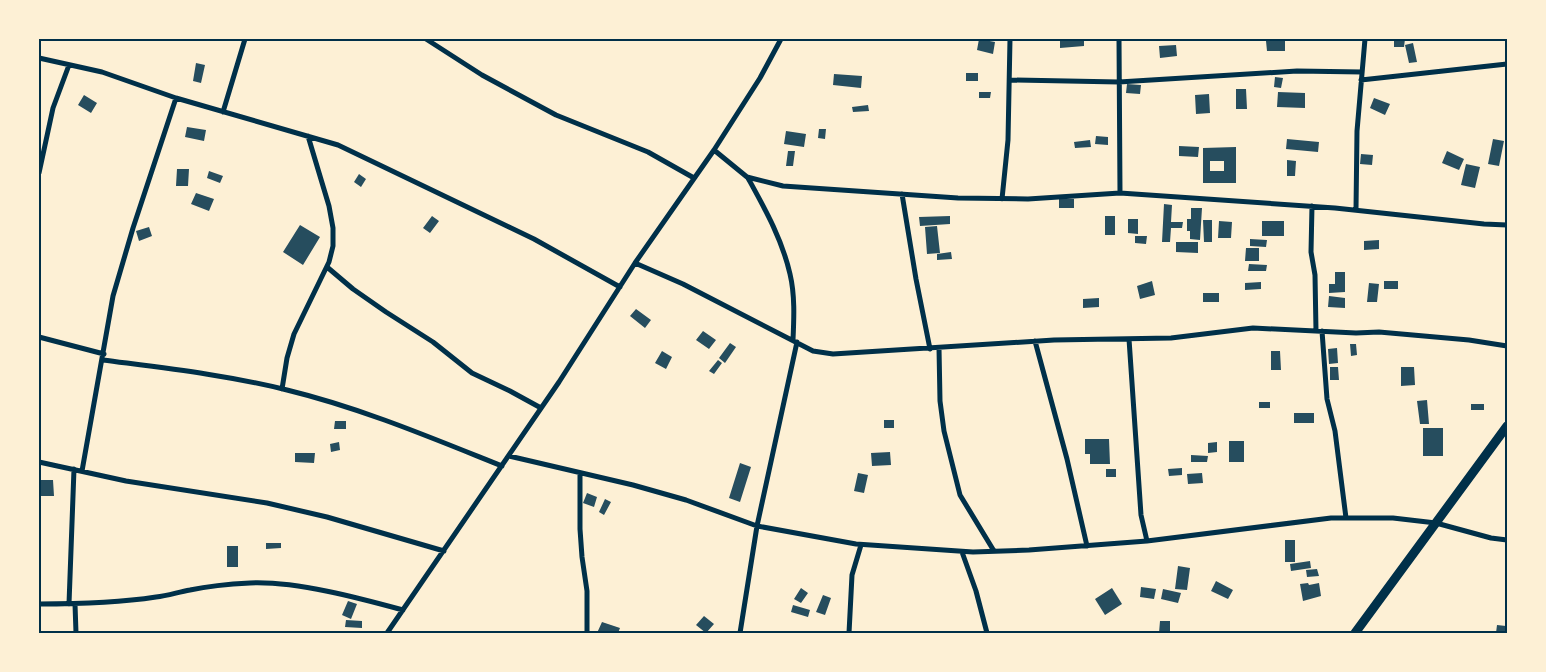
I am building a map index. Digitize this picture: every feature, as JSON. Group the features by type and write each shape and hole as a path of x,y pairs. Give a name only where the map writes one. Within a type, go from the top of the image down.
{"street":[{"path":"223,112 245,39"},
{"path":"426,39 482,75 556,114 648,152 694,178"},
{"path":"387,633 509,456 635,264 714,150 760,78 781,39"},
{"path":"1002,199 1008,140 1010,39"},
{"path":"1118,39 1120,193"},
{"path":"1356,209 1357,131 1365,39"},
{"path":"39,58 102,72 176,98 338,146 393,170 534,239 620,287"},
{"path":"1361,80 1507,64"},
{"path":"39,174 53,108 69,65"},
{"path":"1010,80 1119,82 1297,71 1362,72"},
{"path":"82,471 113,296 176,98"},
{"path":"282,389 287,358 294,334 327,267 333,246 333,228 322,180 308,136"},
{"path":"714,150 747,177 778,236 790,275 794,310 795,341 757,526 740,633"},
{"path":"747,177 783,186 958,198 1028,199 1120,193 1356,209 1507,225"},
{"path":"902,194 930,349"},
{"path":"1312,206 1311,252 1316,283 1319,331 1327,399 1335,431 1346,518"},
{"path":"635,264 683,284 812,351 833,354 1035,342 1171,338 1253,328 1379,332 1469,340 1507,346"},
{"path":"327,267 353,289 434,342 472,373 541,408"},
{"path":"39,337 103,357 282,389 323,400 402,426 502,466"},
{"path":"1129,339 1142,515 1147,541"},
{"path":"1035,342 1067,459 1087,546"},
{"path":"939,348 942,421 960,495 994,551"},
{"path":"1355,633 1507,426"},
{"path":"509,456 633,485 686,500 757,526 861,545 962,552 1087,546 1147,541 1331,518 1393,518 1436,523 1491,538 1507,540"},
{"path":"39,462 126,481 267,503 327,516 444,551"},
{"path":"74,469 72,604 76,633"},
{"path":"580,473 580,529 587,591 587,633"},
{"path":"849,633 852,575 861,545"},
{"path":"962,552 976,591 987,633"},
{"path":"39,604 72,604 140,599 191,590 251,583 285,585 320,591 371,601 403,610"}],"building":[{"path":"979,39 995,42 993,54 977,50"},
{"path":"1060,39 1084,39 1084,46 1060,48"},
{"path":"1394,39 1405,39 1404,47 1394,47"},
{"path":"1266,41 1285,41 1285,51 1267,51"},
{"path":"1413,43 1417,62 1409,63 1405,45"},
{"path":"1176,45 1177,56 1160,58 1159,46"},
{"path":"196,63 205,65 201,83 193,81"},
{"path":"966,73 978,73 978,81 966,81"},
{"path":"834,74 862,76 861,88 833,85"},
{"path":"1275,77 1283,78 1281,88 1274,87"},
{"path":"1127,84 1141,85 1140,94 1126,93"},
{"path":"1236,89 1246,89 1247,109 1236,109"},
{"path":"979,92 991,92 990,98 979,98"},
{"path":"1278,92 1305,93 1305,108 1277,107"},
{"path":"1209,94 1210,113 1196,114 1195,95"},
{"path":"84,95 97,103 91,113 78,105"},
{"path":"1374,98 1390,104 1385,115 1370,108"},
{"path":"868,105 869,111 853,112 852,107"},
{"path":"187,127 206,130 204,141 185,137"},
{"path":"819,129 826,129 825,139 818,138"},
{"path":"786,131 806,134 804,147 784,144"},
{"path":"1096,136 1108,137 1108,145 1095,144"},
{"path":"1287,139 1319,142 1318,152 1286,149"},
{"path":"1493,139 1504,141 1499,166 1488,164"},
{"path":"1090,140 1091,147 1075,148 1074,142"},
{"path":"1179,146 1199,147 1198,157 1179,156"},
{"path":"1236,147 1236,183 1203,183 1203,148","holes":["1210,161 1224,161 1224,171 1210,171"]},
{"path":"788,151 795,151 793,166 786,166"},
{"path":"1447,151 1464,159 1459,170 1442,163"},
{"path":"1361,154 1373,155 1372,165 1360,164"},
{"path":"1287,160 1296,161 1295,176 1287,176"},
{"path":"1466,164 1480,167 1475,188 1461,185"},
{"path":"177,169 189,169 188,186 176,186"},
{"path":"209,171 223,176 220,183 207,178"},
{"path":"359,174 366,179 361,187 354,182"},
{"path":"196,193 214,199 209,211 191,204"},
{"path":"1059,199 1074,199 1074,208 1059,208"},
{"path":"1164,204 1172,205 1171,222 1183,222 1182,228 1171,228 1170,242 1162,242"},
{"path":"1191,208 1202,208 1200,240 1190,239 1190,231 1187,231 1187,219 1191,219"},
{"path":"432,216 439,221 430,233 423,228"},
{"path":"950,216 950,224 920,226 919,217"},
{"path":"1105,216 1115,216 1115,235 1105,235"},
{"path":"1128,219 1138,219 1138,234 1128,233"},
{"path":"1203,220 1212,220 1212,242 1204,242"},
{"path":"1219,221 1232,222 1231,238 1218,238"},
{"path":"1262,221 1284,221 1284,236 1262,236"},
{"path":"300,225 320,237 303,265 283,252"},
{"path":"937,226 940,253 927,254 925,227"},
{"path":"149,227 152,236 139,241 136,231"},
{"path":"1135,236 1147,236 1146,244 1135,243"},
{"path":"1250,239 1267,240 1266,247 1250,246"},
{"path":"1379,240 1379,249 1364,250 1364,241"},
{"path":"1176,242 1198,242 1198,253 1176,252"},
{"path":"1246,248 1259,248 1259,261 1245,261"},
{"path":"951,252 952,259 937,260 937,254"},
{"path":"1249,264 1267,265 1266,271 1248,271"},
{"path":"1335,272 1345,272 1345,292 1329,293 1329,284 1335,284"},
{"path":"1152,281 1155,295 1140,299 1137,286"},
{"path":"1384,281 1398,281 1398,289 1384,289"},
{"path":"1261,282 1261,289 1245,290 1245,283"},
{"path":"1369,283 1379,284 1377,302 1367,302"},
{"path":"1203,293 1219,293 1219,302 1203,302"},
{"path":"1329,296 1345,298 1345,308 1328,307"},
{"path":"1099,298 1099,307 1083,308 1083,299"},
{"path":"636,309 651,320 645,328 630,316"},
{"path":"703,331 716,340 709,349 696,340"},
{"path":"730,343 736,347 725,363 719,358"},
{"path":"1350,344 1356,344 1357,355 1351,356"},
{"path":"1337,348 1338,363 1329,364 1328,349"},
{"path":"662,351 672,357 666,369 655,363"},
{"path":"1271,351 1280,351 1281,370 1271,370"},
{"path":"718,360 722,363 714,374 709,371"},
{"path":"1330,367 1338,367 1339,380 1330,380"},
{"path":"1401,367 1414,367 1415,385 1401,386"},
{"path":"1427,400 1429,424 1420,424 1417,401"},
{"path":"1259,402 1270,402 1270,408 1259,408"},
{"path":"1471,404 1484,404 1484,410 1471,410"},
{"path":"1294,413 1314,413 1314,423 1294,423"},
{"path":"884,420 894,420 894,428 884,428"},
{"path":"335,421 346,421 346,429 334,429"},
{"path":"1423,428 1443,428 1443,456 1423,456"},
{"path":"1085,439 1109,439 1110,464 1090,464 1090,454 1085,454"},
{"path":"1229,441 1244,441 1244,462 1229,462"},
{"path":"339,442 340,450 331,452 330,444"},
{"path":"1217,442 1217,452 1208,453 1208,443"},
{"path":"890,452 891,465 872,466 871,453"},
{"path":"295,453 315,453 314,463 295,462"},
{"path":"1191,455 1208,456 1207,462 1191,462"},
{"path":"740,463 751,467 740,502 729,498"},
{"path":"1182,468 1182,475 1169,476 1168,469"},
{"path":"1106,469 1116,469 1116,477 1106,477"},
{"path":"858,473 868,475 864,493 854,491"},
{"path":"1202,473 1203,483 1188,484 1187,474"},
{"path":"40,480 53,480 54,496 41,496"},
{"path":"587,493 597,497 594,507 583,503"},
{"path":"605,499 611,502 604,515 599,512"},
{"path":"1285,540 1295,540 1295,562 1285,562"},
{"path":"266,543 281,543 281,548 266,549"},
{"path":"227,546 238,546 238,567 227,567"},
{"path":"1310,561 1311,568 1291,571 1290,564"},
{"path":"1178,566 1190,568 1187,590 1175,589"},
{"path":"1317,569 1319,576 1307,577 1306,570"},
{"path":"1216,581 1233,590 1228,599 1211,591"},
{"path":"1308,583 1309,585 1319,583 1321,596 1303,601 1300,584"},
{"path":"1141,587 1156,589 1154,599 1140,597"},
{"path":"801,588 808,593 801,603 794,599"},
{"path":"1112,588 1122,604 1105,615 1095,599"},
{"path":"1163,589 1181,593 1178,603 1161,599"},
{"path":"823,595 831,598 825,615 816,612"},
{"path":"348,601 357,604 351,619 342,615"},
{"path":"793,605 810,610 808,617 791,612"},
{"path":"704,616 714,624 706,633 696,625"},
{"path":"346,620 362,621 362,628 345,627"},
{"path":"1160,621 1170,621 1170,633 1159,633"},
{"path":"602,622 620,628 618,633 597,633"},
{"path":"1497,625 1506,626 1505,633 1496,633"}]}
